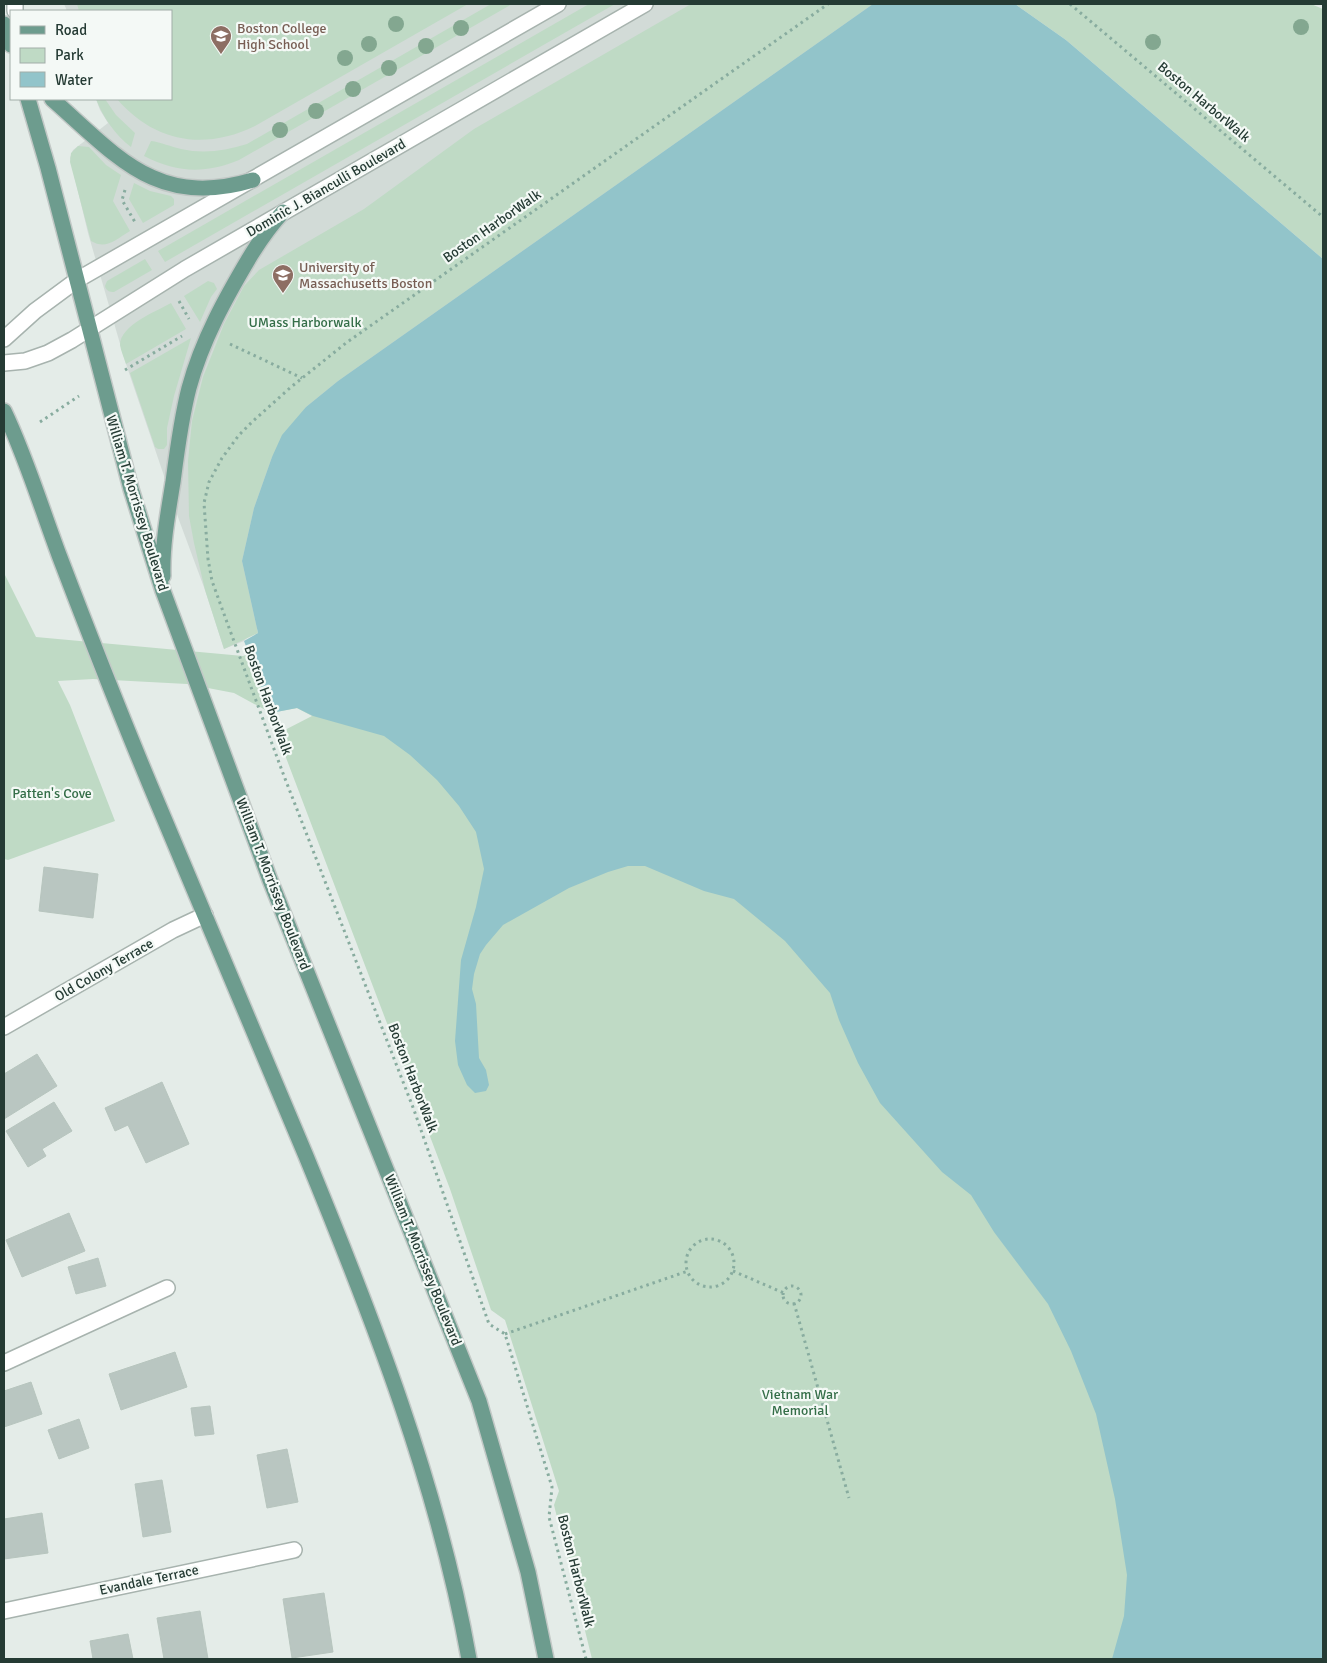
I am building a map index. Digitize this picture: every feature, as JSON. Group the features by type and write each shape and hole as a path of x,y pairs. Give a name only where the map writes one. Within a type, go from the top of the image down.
{"main road":[{"path":"4,24 10,43"},
{"name":"William T. Morrissey Boulevard","path":"28,100 48,168 131,489 163,591 270,880 479,1401 528,1572 546,1659"},
{"path":"53,100 119,158 140,172 155,179 183,186 207,188 230,186 253,180"},
{"path":"163,591 163,551 167,514 189,388 202,348 222,305 264,234 283,212"},
{"path":"4,411 23,456 107,683 325,1203 386,1358 420,1460 436,1516 462,1621 469,1659"}],"street":[{"path":"4,339 34,311 77,280 558,4"},
{"name":"Dominic J. Bianculli Boulevard","path":"4,363 25,361 48,354 90,330 167,279 646,4"},
{"name":"Old Colony Terrace","path":"4,1027 173,930 205,915"},
{"path":"4,1364 167,1288"},
{"name":"Evandale Terrace","path":"4,1611 294,1550"}],"path":[{"name":"Boston HarborWalk","path":"586,1659 549,1517 552,1487 505,1334 489,1324 414,1110 268,735 212,581 208,559 204,503 209,482 222,458 239,435 302,378 346,343 828,4"},
{"name":"Boston HarborWalk","path":"1070,4 1323,217"},
{"path":"127,186 122,200 137,226"},
{"path":"179,300 191,321"},
{"path":"125,370 187,333"},
{"path":"222,340 302,378"},
{"path":"40,422 79,396"},
{"path":"707,1240 721,1242 728,1247 734,1260 733,1271 727,1281 714,1287 700,1285 693,1280 688,1271 687,1262 691,1249 698,1243 707,1240"},
{"path":"505,1334 688,1271"},
{"path":"733,1271 784,1293"},
{"path":"789,1286 797,1288 800,1298 791,1304 785,1301 784,1293 789,1286"},
{"path":"794,1303 849,1498"}],"shaded area":[{"name":"University of Massachusetts Boston","path":"64,4 873,4 244,641 224,649 125,361 88,233 70,158 73,150 108,123 96,100 172,100 172,10 67,10"}],"green space":[{"path":"77,4 468,4 255,126 236,134 199,140 163,133 131,114 118,100 172,100 172,10 79,10"},
{"path":"491,4 512,4 239,160 214,168 191,170 168,166 144,156 151,141 181,149 198,151 222,150 247,144"},
{"path":"589,4 615,4 165,262 158,251"},
{"name":"UMass Harborwalk","path":"691,4 873,4 338,381 306,407 272,457 254,508 242,561 258,633 224,649 205,590 194,543 189,516 188,461 192,421 203,377 224,324 244,286 259,270 364,209 474,129"},
{"path":"1015,4 1311,4 1323,9 1323,259 1066,40"},
{"path":"96,100 106,100 116,115 135,133 131,147 110,125"},
{"path":"78,146 89,147 106,165 121,175 113,201 130,231 110,243 101,245 91,241 70,162 71,153"},
{"path":"134,183 150,191 171,196 174,199 174,205 143,223 129,199"},
{"path":"145,259 152,270 114,292 106,289 107,281"},
{"path":"208,281 214,283 217,289 211,297 200,322 184,296"},
{"path":"171,303 186,329 126,364 120,345 126,331 140,320"},
{"path":"1323,326 1323,1659 592,1659 554,1505 559,1491 505,1320 491,1310 450,1189 277,734 312,716 297,708 271,713 234,693 187,684 93,679 58,681 70,705 115,821 8,860 4,859 4,573 36,637 243,656"},
{"path":"191,338 174,396 167,428 167,445 164,449 158,449 155,447 130,373"}],"water":[{"path":"873,4 1015,4 1066,40 1323,259 1323,1659 1112,1659 1124,1616 1127,1575 1115,1499 1096,1414 1071,1351 1048,1304 994,1232 971,1195 942,1172 880,1103 858,1063 839,1020 830,993 785,941 734,899 704,891 645,866 628,866 569,888 503,925 480,954 474,974 472,989 476,1004 479,1058 486,1070 489,1085 486,1091 475,1093 467,1085 458,1065 455,1041 461,960 476,907 484,869 476,832 459,806 437,780 410,755 384,736 313,716 297,708 271,713 244,641 258,633 242,561 254,508 282,435 306,407 338,381"}],"building":[{"path":"44,867 98,874 93,918 39,911"},
{"path":"37,1054 57,1086 4,1119 4,1074"},
{"path":"162,1082 189,1144 146,1163 128,1125 115,1131 105,1108"},
{"path":"54,1102 72,1131 42,1149 46,1156 28,1167 6,1131"},
{"path":"69,1213 85,1251 22,1277 6,1240"},
{"path":"98,1258 106,1286 76,1294 68,1267"},
{"path":"175,1352 187,1387 121,1410 109,1374"},
{"path":"31,1382 42,1414 4,1427 4,1391"},
{"path":"210,1406 214,1434 195,1436 191,1408"},
{"path":"79,1419 89,1448 59,1459 48,1430"},
{"path":"287,1449 298,1502 267,1508 257,1455"},
{"path":"162,1480 171,1532 143,1537 135,1484"},
{"path":"42,1513 48,1553 4,1559 4,1519"},
{"path":"324,1593 333,1652 292,1658 283,1599"},
{"path":"200,1611 208,1659 164,1659 157,1618"},
{"path":"128,1634 133,1659 93,1659 90,1641"}],"place":[{"name":"Boston College High School","path":"221,55"},
{"name":"University of Massachusetts Boston","path":"283,294"}],"park label":[{"name":"Patten's Cove","path":"52,793"},
{"name":"Vietnam War Memorial","path":"800,1402"}]}
